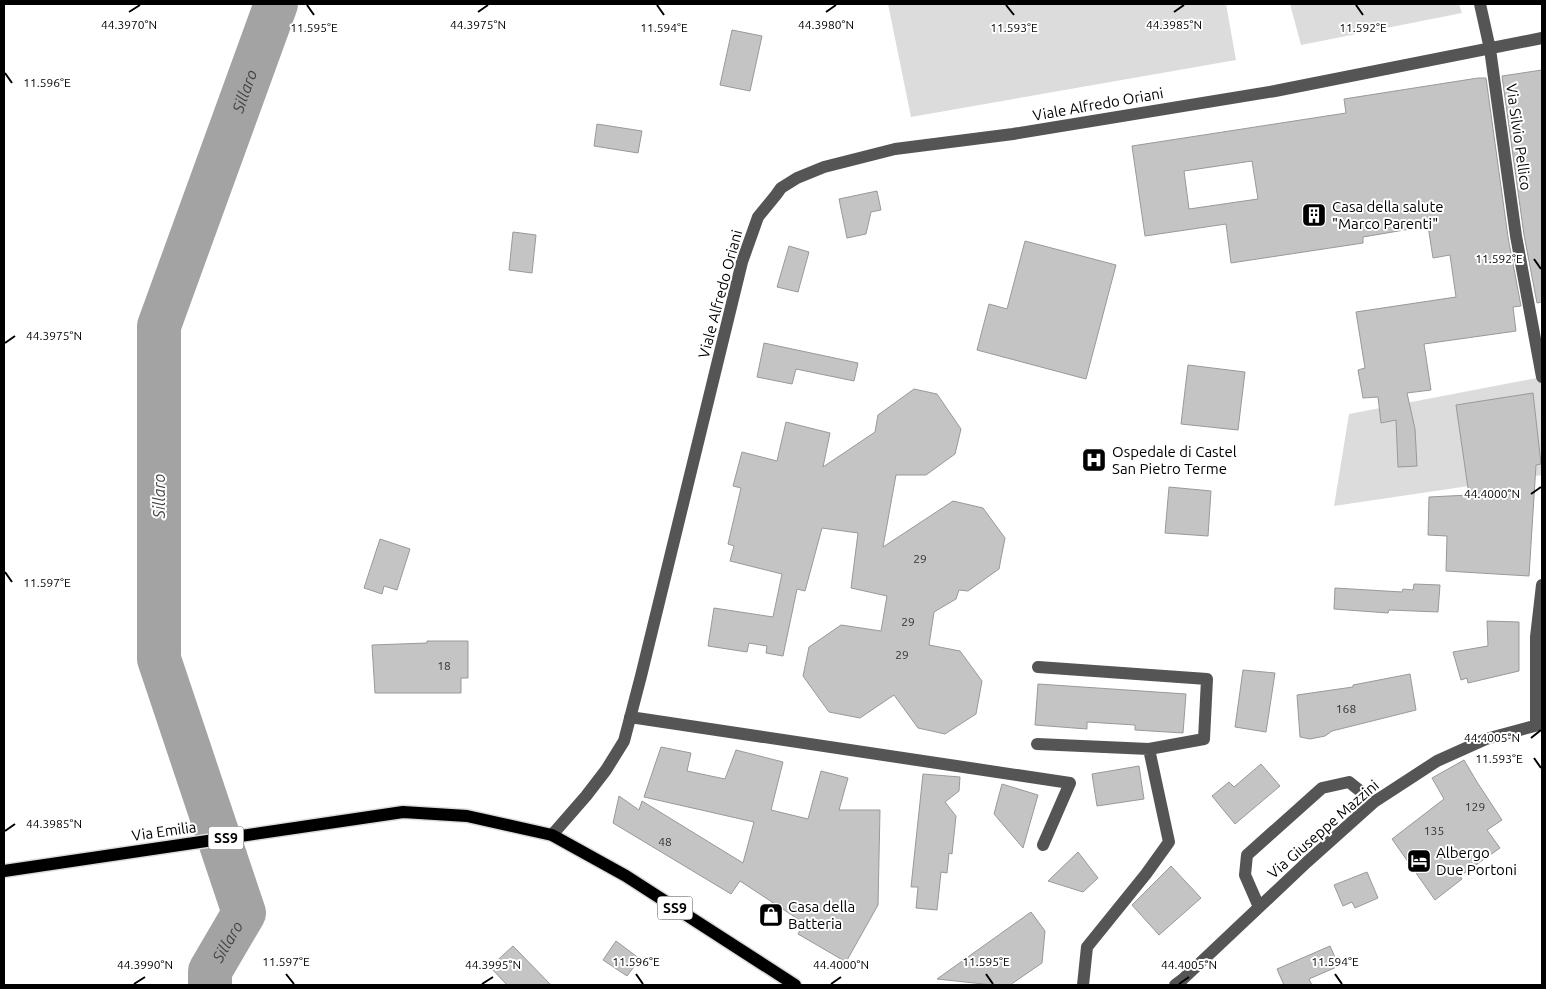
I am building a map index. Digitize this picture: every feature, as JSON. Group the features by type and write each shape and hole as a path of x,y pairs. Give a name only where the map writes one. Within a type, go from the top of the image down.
{"main road":[{"name":"Via Emilia","path":"4,872 403,812 467,816 552,835"},
{"name":"SS9","path":"552,835 626,876 795,985"}],"street":[{"name":"Via Silvio Pellico","path":"1480,4 1490,49 1516,236 1542,377"},
{"name":"Viale Alfredo Oriani","path":"552,835 606,770 624,741 742,262 758,217 782,188 797,178 824,167 895,149 1013,134 1275,91 1542,38"},
{"path":"1539,725 1536,637 1542,585"},
{"path":"1037,744 1150,749 1204,740 1207,679 1038,667"},
{"path":"630,717 1070,783 1043,845"},
{"name":"Via Giuseppe Mazzini","path":"1175,985 1183,980 1374,802 1438,761 1486,739 1539,725"},
{"path":"1083,985 1087,947 1146,874 1169,842 1150,749"},
{"path":"1260,907 1245,875 1247,855 1322,788 1349,782 1374,802"}],"shaded area":[{"path":"888,4 1226,4 1236,60 911,117"},
{"path":"1290,4 1459,4 1462,13 1301,45"},
{"path":"1542,377 1542,475 1334,506 1349,414"}],"building":[{"path":"732,30 762,36 750,91 720,85"},
{"path":"1542,70 1542,302 1537,303 1524,235 1502,76"},
{"name":"Casa della salute \"Marco Parenti\"","path":"1486,78 1508,237 1521,306 1513,307 1516,331 1424,344 1431,390 1407,393 1415,429 1417,466 1398,467 1396,420 1381,423 1378,397 1363,398 1358,370 1365,368 1356,312 1456,297 1450,255 1433,258 1428,226 1363,237 1363,243 1231,263 1226,224 1145,236 1132,146 1346,113 1344,99","holes":["1252,161 1258,199 1189,209 1184,171"]},
{"path":"597,124 642,131 638,153 594,146"},
{"path":"877,191 881,210 871,212 866,234 847,238 839,199"},
{"path":"513,232 536,235 532,273 509,270"},
{"path":"1025,241 1116,265 1086,379 977,350 989,304 1007,309"},
{"path":"789,246 809,252 798,292 777,287"},
{"path":"764,343 858,363 854,381 796,369 792,384 757,377"},
{"path":"1188,365 1245,372 1238,430 1181,424"},
{"path":"914,389 937,394 961,429 955,454 926,475 896,475 883,547 953,501 983,508 1005,538 999,569 968,591 959,590 956,599 934,612 929,645 960,651 982,681 976,714 945,734 918,728 894,695 860,718 829,712 803,676 809,647 841,625 881,631 887,596 851,588 858,533 822,528 805,591 797,589 783,656 766,653 767,646 749,643 747,652 708,646 714,608 773,617 782,574 730,561 734,546 728,544 741,488 733,486 742,452 777,461 786,422 830,433 823,467 875,432 878,415"},
{"path":"1533,393 1541,464 1536,465 1529,576 1446,571 1447,536 1428,535 1429,497 1469,495 1456,405"},
{"path":"1169,487 1211,491 1208,536 1165,533"},
{"path":"380,539 410,549 397,590 384,586 382,594 364,588"},
{"path":"1414,584 1440,585 1438,612 1389,610 1388,613 1334,609 1335,588 1402,592 1403,589 1413,590"},
{"path":"1487,621 1519,622 1519,671 1468,683 1467,678 1461,680 1453,652 1488,646"},
{"path":"427,641 468,641 468,678 461,678 461,693 375,693 372,645 427,643"},
{"path":"1243,670 1275,673 1266,732 1235,727"},
{"path":"1410,674 1416,710 1332,731 1325,736 1310,739 1300,737 1297,695 1353,687 1353,685"},
{"path":"1038,684 1186,694 1183,733 1135,730 1135,725 1087,722 1087,729 1035,725"},
{"path":"661,747 691,753 687,771 725,779 736,750 783,762 771,810 808,819 821,771 848,778 839,810 880,810 878,905 846,962 798,934 804,923 740,881 731,894 613,823 619,796 639,810 642,801 743,863 754,822 644,797"},
{"path":"1464,760 1502,820 1487,830 1500,848 1460,876 1462,879 1435,900 1392,839 1444,799 1432,778"},
{"path":"1261,764 1280,786 1235,824 1212,796 1229,782 1234,787"},
{"path":"1139,766 1144,799 1097,806 1092,774"},
{"path":"923,774 960,777 959,791 945,802 956,816 952,854 949,853 947,873 941,872 937,910 916,908 918,887 911,887"},
{"path":"1002,784 1038,795 1023,848 994,814"},
{"path":"1078,852 1098,878 1083,892 1048,881"},
{"path":"1171,866 1201,898 1159,935 1132,905"},
{"path":"1367,872 1378,898 1355,908 1352,902 1343,906 1334,885"},
{"path":"1031,912 1045,931 1042,963 1010,985 937,979"},
{"path":"616,941 640,959 627,976 603,960"},
{"path":"513,946 551,985 507,985 490,967"},
{"path":"1330,946 1339,966 1309,979 1312,985 1284,985 1277,969"}],"waterway":[{"name":"Sillaro","path":"210,985 210,971 244,913 159,659 159,326 276,4"}],"place":[{"name":"Casa della salute \"Marco Parenti\"","path":"1314,215"},
{"name":"Ospedale di Castel San Pietro Terme","path":"1094,460"},
{"name":"Albergo Due Portoni","path":"1419,861"},
{"name":"Casa della Batteria","path":"771,915"}]}
